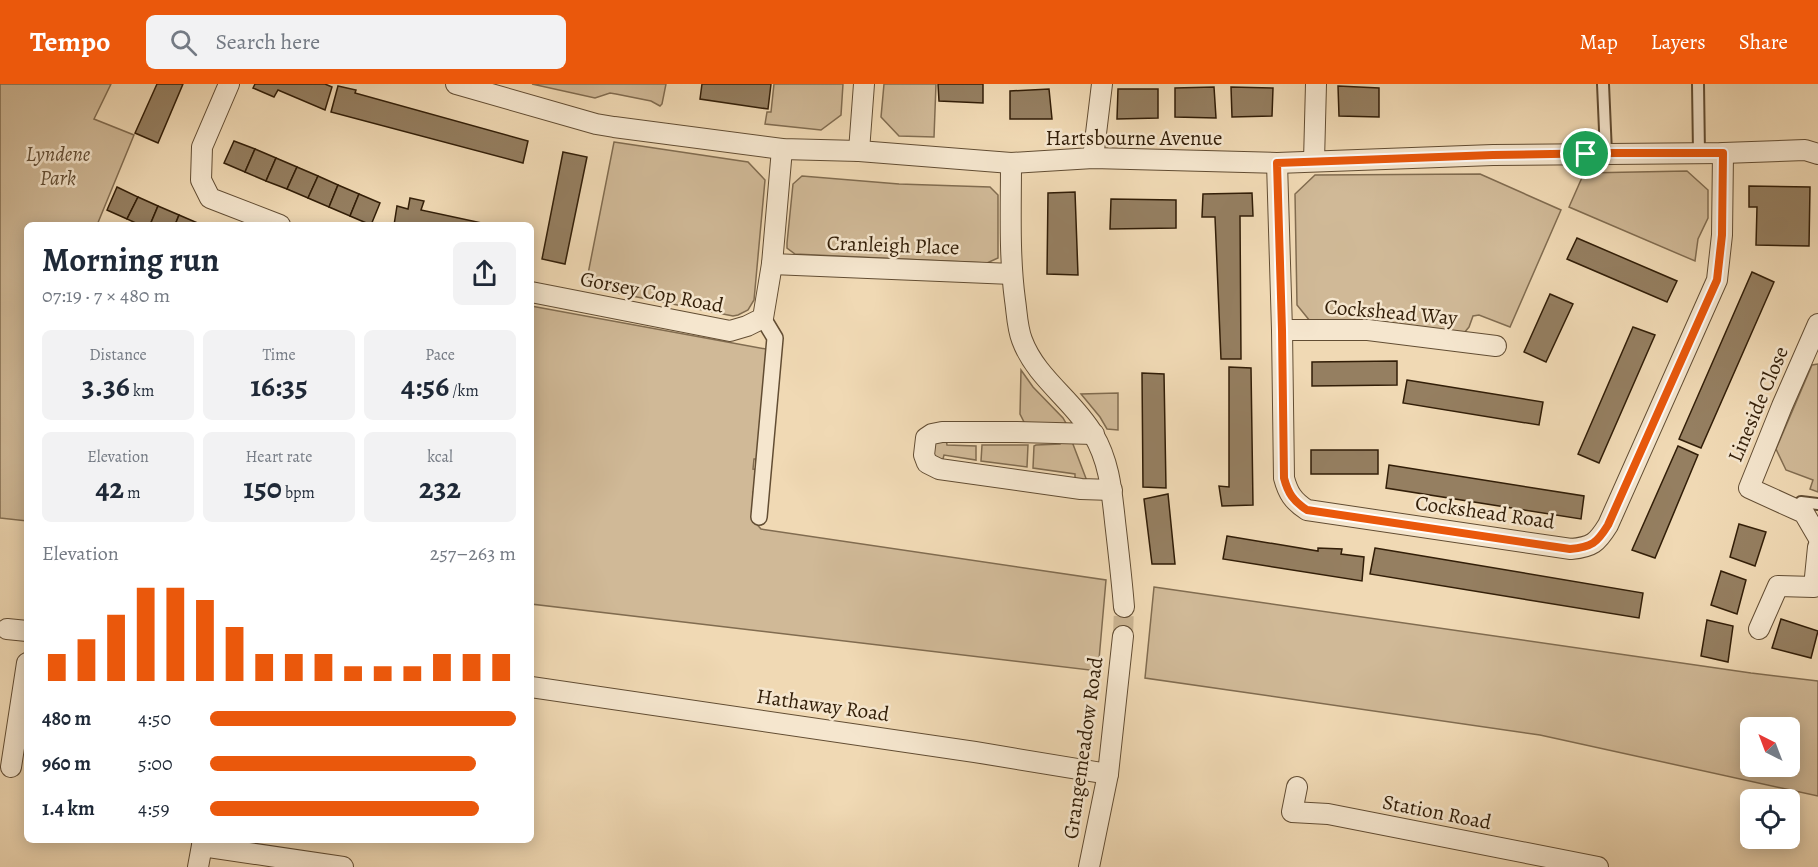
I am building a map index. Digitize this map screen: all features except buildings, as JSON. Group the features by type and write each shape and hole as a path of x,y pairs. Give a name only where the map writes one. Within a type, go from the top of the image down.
{"street":[{"path":"229,84 202,147 201,180 210,198 273,222"},
{"path":"859,151 864,84"},
{"path":"1093,158 1102,84"},
{"path":"1314,161 1316,84"},
{"name":"Hartsbourne Avenue","path":"469,86 596,124 782,149 859,151 1011,163 1093,158 1277,163 1493,155 1805,150 1818,154"},
{"path":"759,517 775,339 763,318 772,264 782,149"},
{"name":"Cockshead Road","path":"1277,163 1284,478 1287,492 1296,503 1307,510 1570,549 1586,548 1599,540 1608,525 1717,280 1722,235 1723,153"},
{"path":"1011,163 1012,274 1018,327 1030,357 1081,415 1094,435 1107,463 1112,490 1124,608"},
{"name":"Cranleigh Place","path":"772,264 1012,274"},
{"name":"Gorsey Cop Road","path":"534,293 730,331 763,318"},
{"name":"Lineside Close","path":"1818,324 1749,488 1804,513 1818,537"},
{"name":"Cockshead Way","path":"1282,330 1368,330 1496,346"},
{"path":"1094,435 1041,432 942,432 926,438 924,455 927,463 939,469 1081,489 1112,490"},
{"path":"1759,629 1778,586 1816,591 1818,547"},
{"name":"Grangemeadow Road","path":"1089,867 1108,774 1123,636"},
{"path":"13,768 24,686"},
{"name":"Hathaway Road","path":"534,687 964,750 1108,774"},
{"name":"Station Road","path":"1297,787 1292,812 1328,814 1511,859 1598,867"},
{"path":"198,867 202,843 343,867"}],"lane":[{"path":"1603,84 1606,153"},
{"path":"1698,84 1699,153"},
{"path":"1794,509 1801,502 1818,504"}],"green space":[{"name":"Lyndene Park","path":"0,84 111,84 94,119 134,135 98,222 24,222 24,521 0,518"},
{"path":"532,84 666,84 660,106 651,101 616,94 610,93 595,98"},
{"path":"774,84 843,84 841,115 821,130 765,124 767,112 771,112"},
{"path":"884,84 936,84 934,137 899,136 881,117"},
{"path":"614,142 748,162 765,180 754,300 748,310 733,316 617,293 605,284 587,279"},
{"path":"1687,171 1708,190 1708,218 1698,239 1695,261 1569,207 1584,173"},
{"path":"1480,174 1561,210 1510,327 1479,315 1473,316 1464,333 1310,321 1297,305 1295,194 1315,175"},
{"path":"802,176 899,184 990,187 998,195 998,258 987,263 795,254 787,248 787,243 793,184"},
{"path":"534,307 771,350 761,459 754,459 753,469 760,470 755,492 753,492 753,520 761,529 1106,580 1098,671 534,604"},
{"path":"1818,364 1818,492 1810,489 1813,480 1786,470 1776,449 1812,365"},
{"path":"1021,370 1067,425 1026,426 1020,414"},
{"path":"1118,393 1118,430 1107,429 1081,394"},
{"path":"1060,437 1071,439 1087,481 1075,482 1075,474 1033,468 1034,446 1060,444"},
{"path":"946,438 947,445 976,446 976,460 944,455 942,463 934,459 931,449 936,442"},
{"path":"982,445 1028,445 1027,467 981,461"},
{"path":"1154,587 1818,681 1818,796 1800,792 1800,789 1786,789 1540,735 1145,678"}],"tunnel":[{"path":"1123,636 1124,607"}],"route":[{"path":"1723,153 1722,235 1717,280 1608,525 1599,540 1586,548 1570,549 1307,510 1296,503 1287,492 1284,478 1277,163 1586,154 1723,153"}]}
